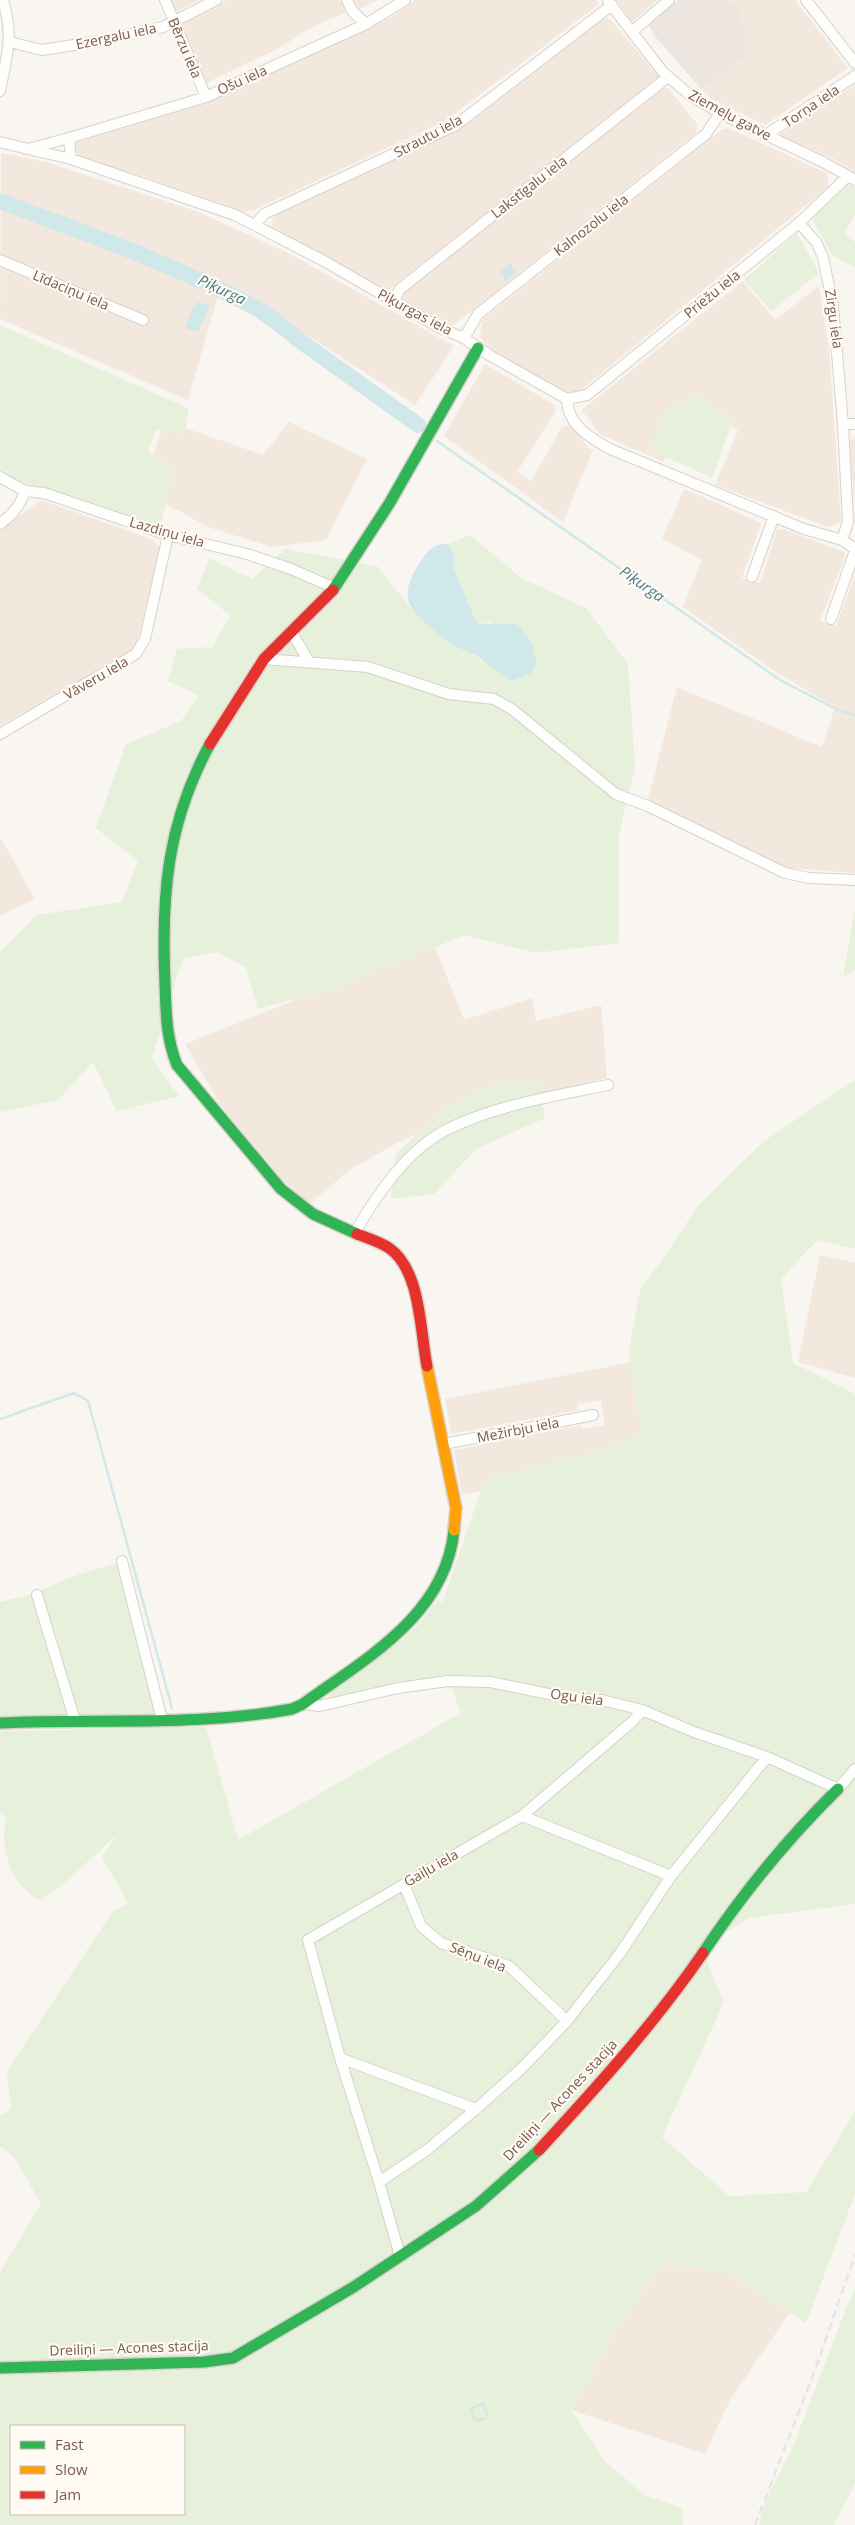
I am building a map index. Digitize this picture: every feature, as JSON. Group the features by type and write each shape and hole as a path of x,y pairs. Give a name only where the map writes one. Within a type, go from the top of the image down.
{"street":[{"path":"0,91 10,42 9,22 2,0"},
{"name":"Bērzu iela","path":"165,0 206,97"},
{"name":"Ezergalu iela","path":"10,42 42,50 100,40 174,22 216,0"},
{"path":"347,0 352,11 366,24"},
{"name":"Ošu iela","path":"0,142 28,149 206,97 366,24 405,0"},
{"path":"632,31 669,0"},
{"path":"807,1 855,63"},
{"name":"Ziemeļu gatve","path":"610,3 668,77 691,96 720,113 852,178"},
{"name":"Strautu iela","path":"255,225 264,214 456,125 610,3"},
{"name":"Torņa iela","path":"766,135 855,76"},
{"name":"Lakstīgalu iela","path":"394,301 400,290 668,77"},
{"name":"Kalnozolu iela","path":"464,338 478,314 706,134 720,113"},
{"path":"69,138 71,159"},
{"name":"Piķurgas iela","path":"28,149 71,159 235,215 440,328 464,338 478,348 568,399"},
{"name":"Priežu iela","path":"568,399 587,395 852,178"},
{"name":"Zirgu iela","path":"799,223 816,242 823,256 836,331 848,522 842,540"},
{"name":"Līdaciņu iela","path":"0,260 143,320"},
{"path":"0,1722 218,1720 281,1712 303,1704 390,1640 412,1621 434,1589 445,1567 453,1539 456,1508 422,1340 412,1278 403,1262 389,1248 313,1214 295,1202 281,1189 177,1065 170,1048 167,1030 163,911 174,834 185,796 196,770 218,730 264,659 335,588 389,504 478,348"},
{"path":"568,399 567,409 576,423 590,438 603,446 804,529 842,540 855,550 831,619"},
{"path":"843,424 855,424"},
{"name":"Lazdiņu iela","path":"0,477 24,491 44,493 168,535 247,554 291,568 335,588"},
{"path":"0,524 9,517 22,500 24,491"},
{"path":"752,577 774,516"},
{"name":"Vāveru iela","path":"0,734 136,654 145,639 168,535"},
{"path":"291,631 309,662"},
{"path":"264,659 368,667 449,694 494,699 513,710 616,794 648,806 785,873 809,878 855,880"},
{"path":"355,1232 396,1173 416,1153 445,1131 486,1114 608,1085"},
{"name":"Mežirbju iela","path":"444,1444 592,1415"},
{"path":"122,1561 162,1720"},
{"path":"37,1595 75,1721"},
{"name":"Ogu iela","path":"303,1704 320,1706 398,1688 464,1681 490,1682 568,1698 602,1700 642,1710 694,1732 767,1757 838,1789"},
{"name":"Gaiļu iela","path":"400,2256 340,2058 308,1940 522,1816 633,1721 642,1710"},
{"path":"379,2182 427,2150 476,2109 522,2068 567,2021 621,1952 671,1876 767,1757"},
{"name":"Dreiliņi — Acones stacija","path":"0,2368 204,2362 232,2358 352,2288 476,2206 530,2159 568,2118 674,1995 730,1913 768,1863 798,1828 838,1789 855,1769"},
{"path":"522,1816 671,1876"},
{"name":"Sēņu iela","path":"404,1884 421,1926 441,1943 509,1966 567,2021"},
{"path":"340,2058 476,2109"}],"shaded area":[{"path":"170,0 200,0 175,12"},
{"path":"226,0 340,0 346,13 312,27 279,48 204,84 182,24"},
{"path":"354,0 378,0 359,9"},
{"path":"415,0 596,0 599,4 445,121 254,210 245,212 145,177 78,157 75,143 207,103 364,31 393,16"},
{"path":"616,0 657,0 632,22"},
{"path":"678,0 727,0 737,8 746,31 743,57 702,90 653,34 648,23"},
{"path":"727,0 795,0 848,68 765,125 712,99 702,90 743,57 737,8"},
{"path":"601,19 610,19 659,77 386,292 273,231 271,221 279,213 468,124"},
{"path":"855,85 855,173 832,158 779,135"},
{"path":"664,88 668,88 697,124 696,133 450,328 404,302 402,295 451,252"},
{"path":"728,128 826,173 829,180 827,188 581,390 566,393 492,351 480,337 482,320 721,130"},
{"path":"1,153 46,162 196,211 288,253 454,346 415,405 310,337 220,289 188,400 0,319"},
{"path":"743,281 775,320 819,286 829,349 841,522 828,527 715,485 738,430 685,408 663,462 600,434 582,410"},
{"path":"485,364 553,404 556,411 517,472 531,481 562,427 572,425 588,448 593,450 563,522 444,436"},
{"path":"165,421 263,455 289,422 367,459 326,540 272,547 208,527 141,490"},
{"path":"855,436 855,506 849,442"},
{"path":"687,490 761,523 742,578 760,583 777,530 783,529 844,552 845,556 820,621 836,626 855,575 855,873 788,868 648,800 677,687 822,747 835,707 768,667 683,607 702,560 662,539 683,491"},
{"path":"41,500 154,540 160,549 136,647 0,726 0,530"},
{"path":"0,837 35,899 0,916"},
{"path":"434,945 464,1020 532,998 536,1021 601,1005 607,1078 456,1118 400,1141 351,1169 309,1204 282,1179 219,1103 185,1044"},
{"path":"820,1255 855,1263 855,1378 798,1362"},
{"path":"643,1360 653,1449 462,1495 454,1450 581,1425 582,1429 605,1425 601,1400 577,1404 578,1410 451,1434 445,1399"},
{"path":"664,2264 746,2269 793,2308 730,2400 705,2454 571,2410 629,2308"}],"green space":[{"path":"849,184 855,188 855,214 845,233 855,242 855,267 832,255 812,219"},
{"path":"797,233 819,273 771,311 744,280"},
{"path":"0,325 188,408 185,435 156,430 148,451 174,468 160,529 21,482 0,470"},
{"path":"696,394 733,420 712,478 650,449 662,413"},
{"path":"470,535 521,578 586,608 628,664 635,766 619,835 619,943 535,953 465,935 329,990 258,1009 246,968 217,952 183,958 152,1058 179,1096 117,1111 93,1062 58,1100 0,1112 0,952 37,915 122,902 138,861 96,828 126,744 181,721 199,696 168,681 177,649 213,647 230,615 197,589 209,558 252,579 285,549 377,566 426,624 446,641 470,653 483,663 491,622 481,624 476,621 454,569 455,556 448,544"},
{"path":"855,909 855,971 843,976"},
{"path":"855,1080 855,1249 817,1240 781,1279 793,1363 855,1394 855,1904 748,1918 702,1949 724,2002 662,2137 729,2196 806,2192 855,2112 855,2194 806,2323 725,2272 664,2264 629,2308 571,2410 605,2461 644,2495 682,2508 683,2525 0,2525 0,2273 41,2203 13,2156 0,2146 0,2116 11,2109 7,2071 113,1911 128,1903 102,1857 118,1834 62,1885 40,1900 21,1885 14,1876 6,1854 6,1818 0,1812 0,1731 206,1727 238,1840 461,1713 447,1676 432,1677 330,1698 328,1692 403,1639 420,1623 439,1598 442,1604 485,1479 608,1448 641,1433 629,1351 640,1290 697,1207 764,1141"},
{"path":"538,1081 545,1118 476,1149 434,1194 391,1199 395,1155 443,1110 496,1082"},
{"path":"122,1561 162,1720 0,1722 0,1602 32,1594 77,1575"},
{"path":"855,2288 855,2484 834,2525 759,2525 765,2503 791,2452"}],"water":[{"path":"510,263 517,272 506,281 499,272"},
{"path":"198,302 210,306 198,332 185,328 193,307"},
{"path":"448,544 455,556 454,569 476,621 481,624 517,624 532,644 537,663 530,674 511,681 477,656 449,643 415,613 408,599 409,584 413,575 427,552 438,545"}],"waterway":[{"name":"Piķurga","path":"0,201 150,259 238,298 285,328 296,338 418,425"},
{"name":"Piķurga","path":"437,441 780,680 836,709 855,715"},
{"path":"0,1419 74,1393 88,1401 172,1708"},
{"path":"485,2418 475,2421 471,2408 484,2404 487,2415"}],"railway":[{"path":"755,2525 814,2373 855,2255"}],"traffic: fast":[{"path":"333,590 389,504 478,348"},
{"path":"210,744 184,802 170,860 166,890 164,920 166,1004 167,1025 173,1055 177,1065 281,1189 313,1214 357,1234"},
{"path":"0,1723 183,1720 256,1715 292,1709 303,1704 376,1652 419,1611 436,1587 448,1560 454,1530"},
{"path":"703,1953 766,1867 838,1789"},
{"path":"0,2368 204,2362 233,2358 352,2288 476,2206 539,2150"}],"traffic: slow":[{"path":"427,1366 456,1508 454,1530"}],"traffic: jam":[{"path":"210,744 264,659 333,590"},
{"path":"357,1234 389,1248 400,1258 407,1271 417,1302 427,1366"},
{"path":"539,2150 645,2029 703,1953"}]}
